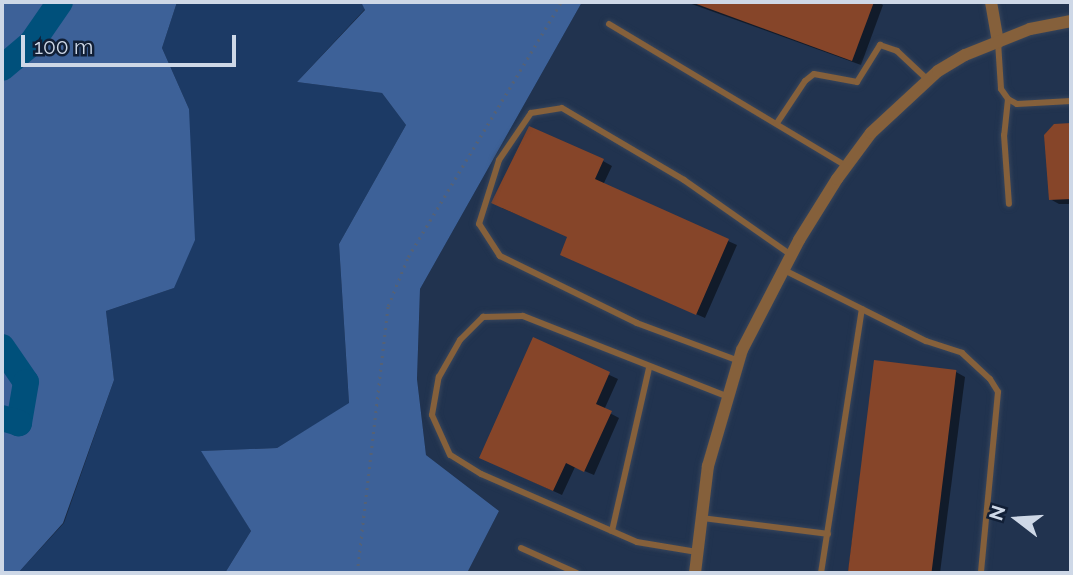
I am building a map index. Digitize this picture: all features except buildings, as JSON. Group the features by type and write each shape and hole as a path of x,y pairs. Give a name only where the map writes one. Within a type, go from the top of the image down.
{"street":[{"path":"991,2 998,42"},
{"path":"695,573 708,466 739,361 783,269 846,166 872,132 928,80 965,55 1030,29 1071,21"}],"lane":[{"path":"609,24 846,166"},
{"path":"998,42 1001,89 1008,99 1017,104 1071,101"},
{"path":"777,123 805,81 814,74 856,82 880,45 897,51 928,80"},
{"path":"1008,99 1004,135 1009,204"},
{"path":"739,361 637,323 500,256 479,224 499,160 531,113 562,108 684,180 791,255"},
{"path":"783,269 926,341 962,353 998,392 981,573"},
{"path":"821,573 862,309"},
{"path":"697,552 637,542 481,474 450,455 432,415 439,377 460,340 484,317 523,316 649,368 729,397"},
{"path":"612,531 649,368"},
{"path":"702,518 828,534"},
{"path":"521,548 577,573"}],"path":[{"path":"357,573 388,306 408,257 561,2"}],"shaded area":[{"path":"2,2 177,2 162,48 189,109 195,240 174,288 106,311 114,380 63,523 18,573 2,573"},
{"path":"177,2 361,2 365,9 297,82 382,93 406,125 339,244 349,404 277,448 202,451 251,531 225,573 18,573 64,523 114,380 106,311 174,288 189,109 162,48"},
{"path":"361,2 582,2 420,289 417,379 426,455 499,511 467,573 225,573 251,531 201,451 277,448 349,403 339,244 406,125 382,93 297,82 365,10"},
{"path":"582,2 1071,2 1071,573 467,573 499,511 426,455 417,379 420,289"}],"waterway":[{"path":"2,68 31,44 60,2"},
{"path":"2,347 26,382 19,423 2,418"}]}
